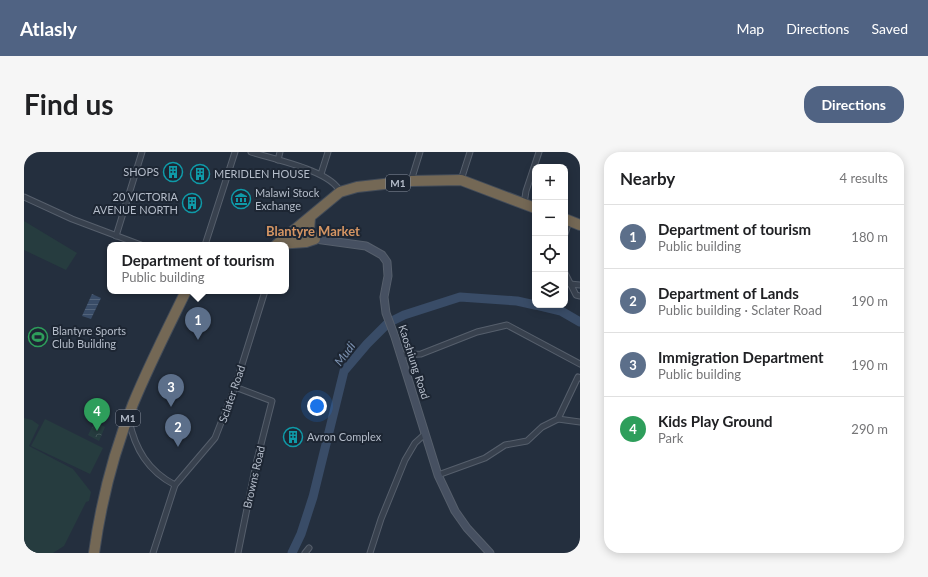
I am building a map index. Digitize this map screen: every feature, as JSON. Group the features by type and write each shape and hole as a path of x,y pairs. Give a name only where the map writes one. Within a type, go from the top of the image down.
{"highway":[{"name":"M1","path":"279,242 340,192 357,188 411,181 461,180 532,207"},
{"path":"289,243 315,240 309,230 310,218"},
{"path":"568,220 580,224"},
{"name":"M1","path":"94,553 99,517 105,493 128,418 154,355 184,294"}],"street":[{"path":"116,236 142,152"},
{"path":"206,242 235,152"},
{"path":"251,152 321,174 338,185 340,192"},
{"path":"278,160 280,152"},
{"path":"321,174 328,152"},
{"path":"411,181 420,152"},
{"path":"461,180 470,152"},
{"path":"524,204 526,191 539,152"},
{"path":"24,197 133,242"},
{"name":"Kaoshiung Road","path":"292,232 315,240 357,243 374,249 382,255 388,268 384,297 386,313 401,355 438,475 455,511 467,528 490,553"},
{"path":"568,280 576,295 580,296"},
{"path":"570,284 580,285"},
{"name":"Sclater Road","path":"175,485 215,438 235,387 264,294"},
{"path":"401,355 421,354 477,332 507,325 580,364"},
{"path":"558,419 578,378 580,378"},
{"name":"Browns Road","path":"235,387 272,401 256,464 238,553"},
{"path":"128,418 137,447 146,463 160,476 175,485 153,553"},
{"path":"438,475 485,458 505,445 527,441 542,427 558,419 580,422"},
{"path":"370,553 381,519 405,460 415,443 425,434"},
{"path":"305,553 309,548"}],"green space":[{"path":"24,221 77,253 66,270 24,250"},
{"path":"24,418 32,420 39,425 29,446 73,469 91,492 89,501 86,502 64,546 53,553 24,553"},
{"path":"45,419 103,448 90,474 31,446"},
{"path":"95,422 105,427 99,441 88,435"}],"water":[{"path":"92,294 101,298 91,319 82,316"}],"waterway":[{"name":"Mudi","path":"292,553 301,534 313,497 344,371 367,344 388,323 404,315 460,297 517,301 532,304"},
{"name":"Mudi","path":"548,308 561,311 580,322"}],"place":[{"name":"SHOPS","path":"173,172"},
{"name":"MERIDLEN HOUSE","path":"200,174"},
{"name":"Malawi Stock Exchange","path":"241,199"},
{"name":"20 VICTORIA AVENUE NORTH","path":"192,203"},
{"name":"Blantyre Sports Club Building","path":"38,337"},
{"name":"Department of tourism","path":"198,340"},
{"name":"Immigration Department","path":"171,407"},
{"name":"Kids Play Ground","path":"97,431"},
{"name":"Avron Complex","path":"293,437"},
{"name":"Department of Lands","path":"178,447"}],"district":[{"name":"Blantyre Market","path":"313,231"}]}
